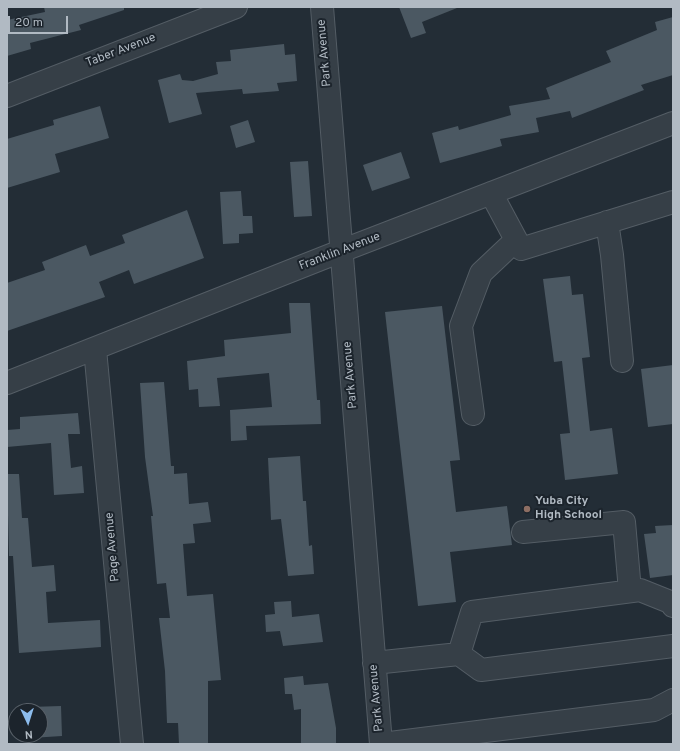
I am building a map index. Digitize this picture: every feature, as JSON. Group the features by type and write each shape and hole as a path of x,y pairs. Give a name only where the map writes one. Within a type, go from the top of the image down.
{"street":[{"name":"Taber Avenue","path":"7,96 236,7"},
{"name":"Park Avenue","path":"322,7 381,744"},
{"name":"Franklin Avenue","path":"7,383 341,251 673,123"},
{"path":"491,193 521,249 673,202"},
{"path":"607,222 612,255 622,361"},
{"path":"473,414 461,326 480,273 516,240"},
{"name":"Page Avenue","path":"95,349 132,744"},
{"path":"523,532 624,522 630,591"},
{"path":"459,654 472,612 640,590 670,602 673,606"},
{"path":"374,663 459,654 482,670 673,646"},
{"path":"381,744 654,710 673,700"}],"building":[{"path":"44,7 124,7 124,10 79,25 81,30 30,43 31,49 7,56 7,20 45,12"},
{"path":"399,7 457,8 422,22 426,33 411,38"},
{"path":"673,17 673,75 641,85 644,90 572,118 570,111 536,118 539,132 500,139 502,146 440,163 432,133 458,126 459,130 511,115 509,106 550,99 546,88 611,62 606,51 657,30 655,22"},
{"path":"284,44 285,55 295,54 297,81 277,83 279,91 243,94 242,89 196,93 202,114 169,123 158,80 180,74 182,80 193,81 218,74 216,62 231,61 230,50"},
{"path":"100,106 109,138 55,154 60,172 7,188 7,139 54,125 53,120"},
{"path":"248,120 255,142 236,148 230,126"},
{"path":"401,152 410,178 372,191 363,165"},
{"path":"308,161 312,216 294,217 290,162"},
{"path":"241,191 243,216 252,216 253,233 239,234 239,243 223,244 220,192"},
{"path":"187,210 204,258 134,284 129,270 99,282 105,297 7,331 7,283 45,270 42,262 86,245 90,256 125,243 122,235"},
{"path":"570,276 572,295 583,294 590,357 582,358 590,431 612,428 618,474 565,480 560,434 570,433 562,361 554,362 543,279"},
{"path":"289,303 310,303 317,400 320,400 321,424 246,426 247,440 231,441 230,410 272,407 269,373 217,378 220,406 199,407 198,389 189,390 187,361 225,356 224,340 291,333"},
{"path":"442,306 460,460 450,461 456,512 507,506 512,545 450,552 456,602 418,606 385,312"},
{"path":"673,365 673,424 648,427 641,369"},
{"path":"164,382 171,466 174,466 174,474 187,473 189,504 208,502 211,522 193,524 195,543 183,544 187,596 213,594 221,680 208,681 208,744 179,744 178,723 167,723 165,671 159,618 170,618 166,583 157,584 151,516 153,516 145,457 140,383"},
{"path":"78,413 80,434 68,434 71,468 82,466 84,493 54,495 51,443 7,447 7,430 20,429 20,417"},
{"path":"300,456 303,501 306,501 309,546 312,545 314,574 288,576 281,519 271,520 268,458"},
{"path":"7,474 19,474 22,518 28,518 32,567 54,565 56,591 46,592 48,623 100,620 101,647 19,653 13,556 9,556"},
{"path":"673,525 673,575 650,578 644,534 656,533 655,526"},
{"path":"291,601 292,617 319,614 323,642 283,646 280,631 266,632 265,615 275,614 274,602"},
{"path":"303,676 304,685 328,683 336,728 336,744 301,744 301,709 294,710 292,694 285,694 284,678"},
{"path":"48,706 61,706 62,736 48,737"}],"place":[{"name":"Yuba City High School","path":"527,509"}]}
